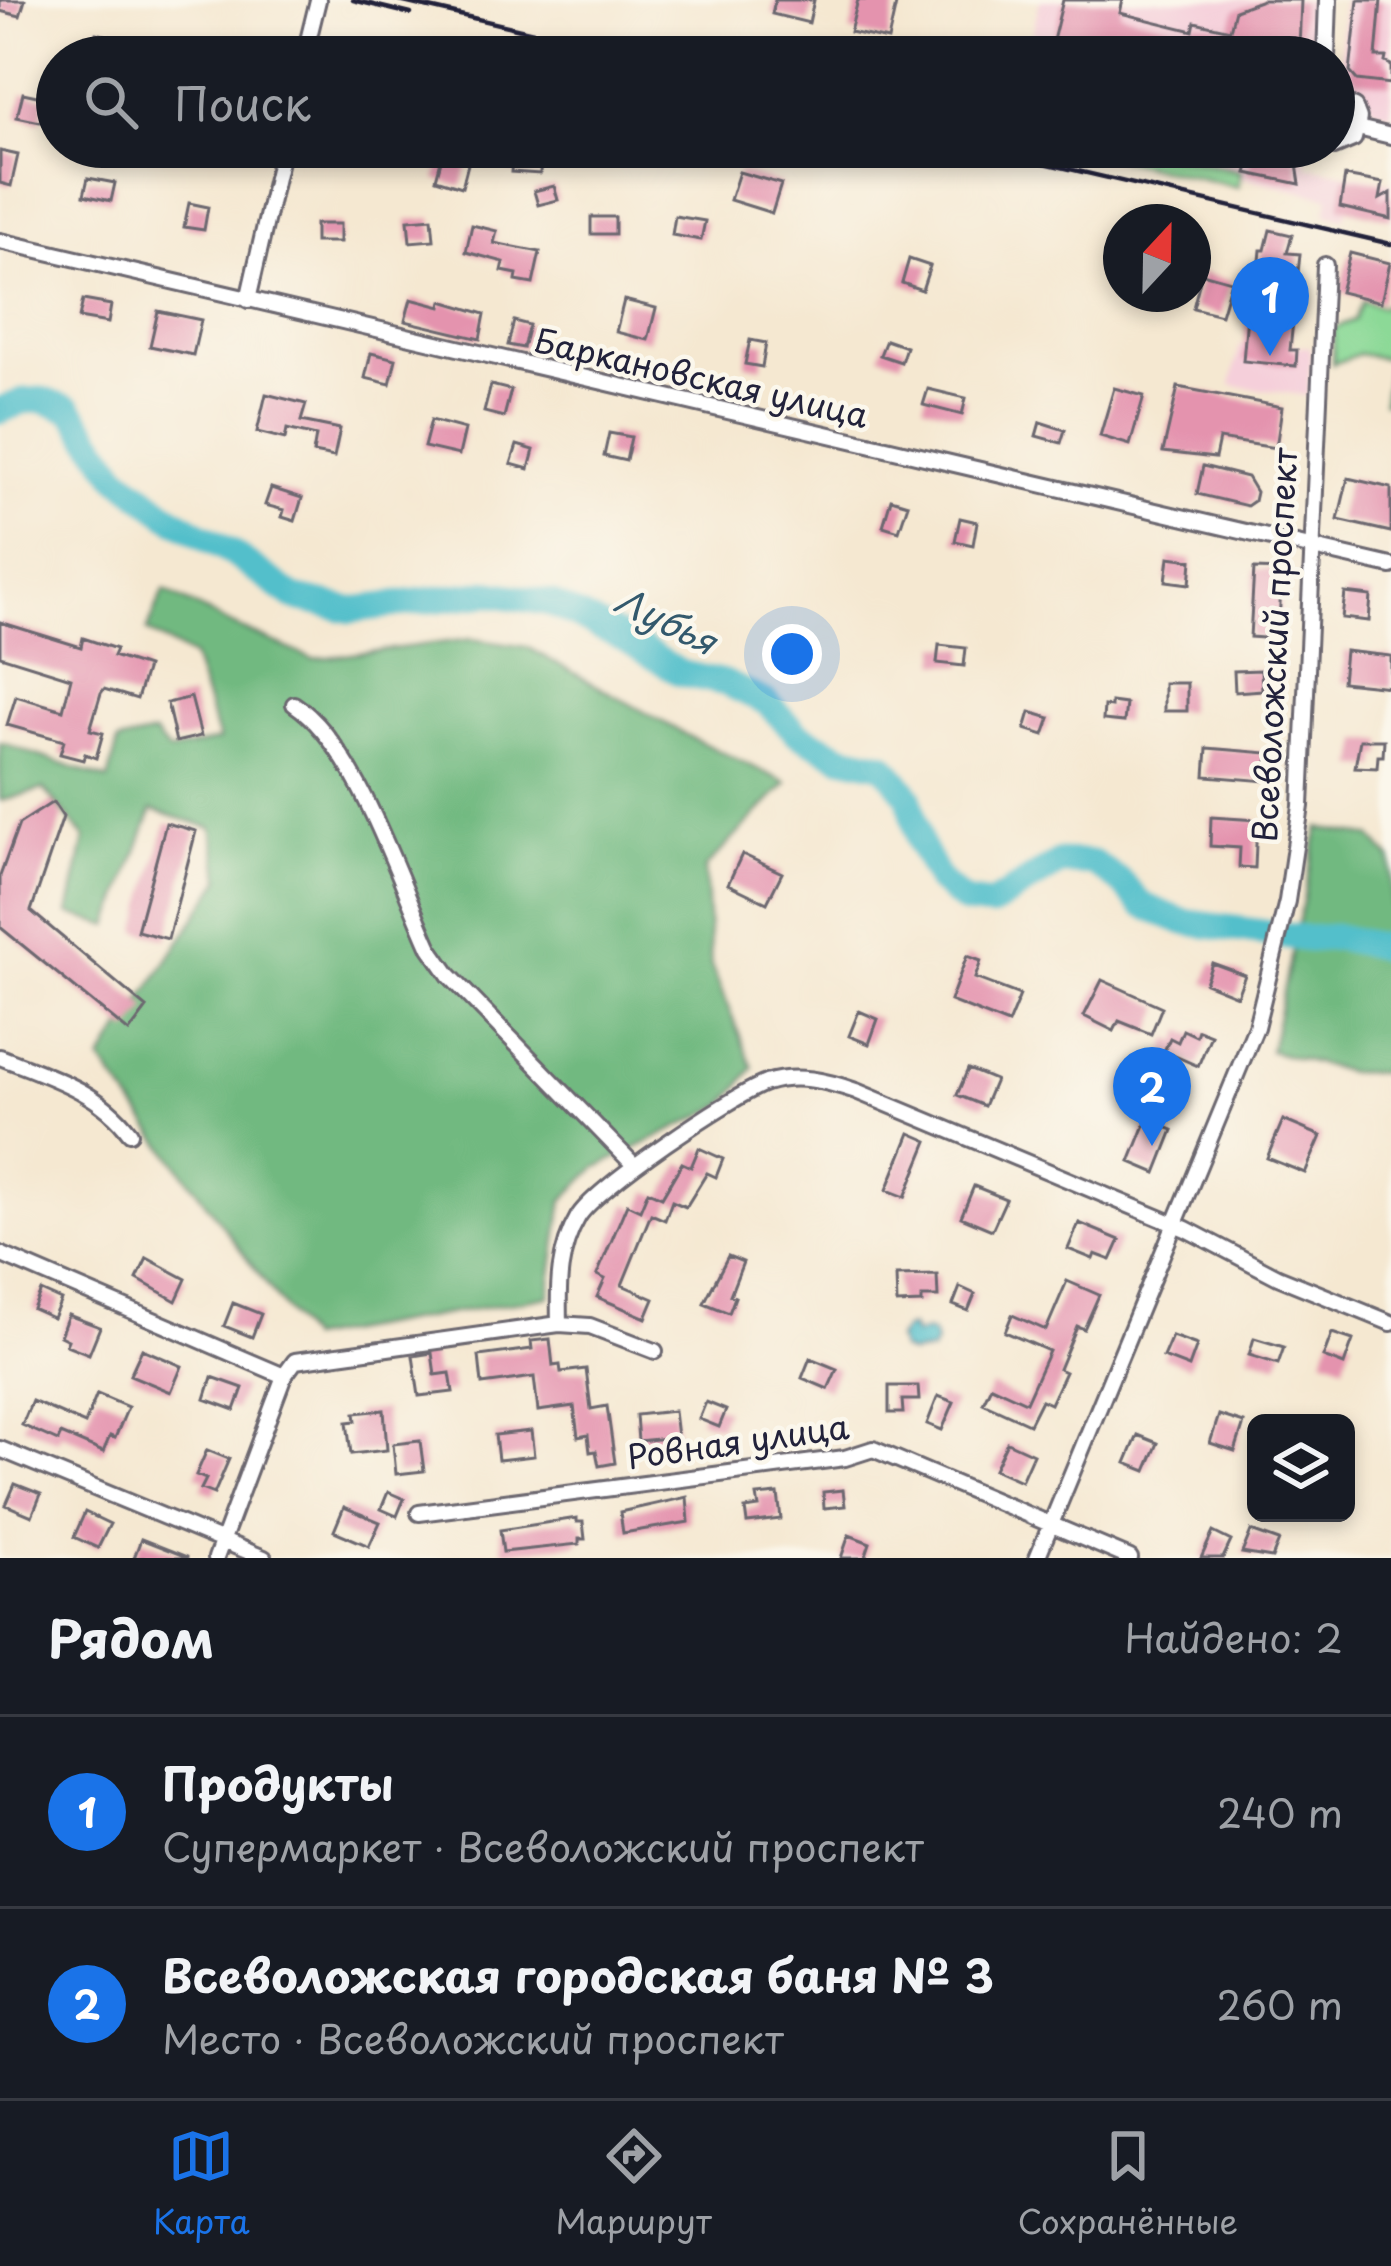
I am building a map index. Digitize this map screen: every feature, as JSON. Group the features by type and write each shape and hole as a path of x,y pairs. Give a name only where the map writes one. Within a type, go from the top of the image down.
{"street":[{"path":"309,36 318,0"},
{"path":"1327,36 1328,0"},
{"path":"1355,113 1355,134"},
{"path":"1358,128 1391,136"},
{"path":"248,300 279,168"},
{"name":"Баркановская улица","path":"0,241 1391,566"},
{"name":"Всеволожский проспект","path":"1037,1558 1256,1027 1271,973 1301,806 1325,265"},
{"path":"294,704 316,718 347,761 430,948 448,975 634,1165"},
{"path":"0,1058 89,1094 113,1110 130,1132"},
{"path":"559,1324 558,1276 567,1239 581,1211 634,1165 764,1084 795,1078 827,1081 856,1091 1175,1224 1278,1277 1391,1323"},
{"path":"0,1254 284,1376"},
{"path":"216,1558 284,1376 295,1361 559,1324 590,1326 655,1351"},
{"path":"0,1449 264,1558"},
{"name":"Ровная улица","path":"419,1513 845,1458 873,1449 1130,1558"}],"shaded area":[{"path":"1040,0 1314,0 1313,36 1032,36"},
{"path":"1342,0 1391,0 1391,114 1374,109 1355,88 1355,36 1342,36"},
{"path":"1228,168 1318,168 1391,182 1391,219 1347,209 1345,218 1326,213 1329,197 1240,177 1241,171"},
{"path":"1240,344 1311,347 1308,396 1231,385"}],"green space":[{"path":"1156,168 1228,168 1241,171 1238,187"},
{"path":"1362,301 1381,307 1391,301 1391,403 1383,402 1390,359 1358,354 1333,364 1334,328 1354,320"},
{"path":"164,590 313,659 471,639 527,647 690,737 787,783 705,868 711,966 753,1068 725,1104 596,1168 563,1200 549,1296 307,1339 101,1061 221,879 212,828 152,810 110,926 69,914 85,838 44,789 0,801 0,742 108,780 118,742 154,734 169,752 219,740 192,657 147,631"},
{"path":"1319,828 1372,837 1391,859 1391,1073 1348,1072 1270,1051"}],"water":[{"path":"911,1327 914,1335 933,1334 932,1351 910,1354 900,1350 897,1339"}],"building":[{"path":"0,0 25,0 20,16 0,11"},
{"path":"775,0 814,0 809,23 772,14"},
{"path":"858,0 897,0 889,36 850,32"},
{"path":"1063,0 1123,0 1120,13 1193,31 1195,22 1230,30 1235,10 1262,0 1301,0 1300,36 1054,36"},
{"path":"1358,0 1381,0 1376,57 1386,57 1391,65 1391,84 1355,78"},
{"path":"23,93 36,96 36,121 17,117"},
{"path":"0,151 18,155 11,186 0,183"},
{"path":"439,168 467,168 462,187 436,179"},
{"path":"511,168 540,168 540,174 511,172"},
{"path":"1248,168 1298,168 1300,184 1247,173"},
{"path":"739,172 781,184 772,213 730,200"},
{"path":"1345,176 1383,183 1380,199 1391,193 1391,219 1340,207"},
{"path":"88,178 115,183 111,201 84,195"},
{"path":"554,186 558,200 538,205 534,191"},
{"path":"189,203 208,207 204,230 184,227"},
{"path":"675,216 705,221 701,240 672,235"},
{"path":"591,217 615,217 615,234 591,234"},
{"path":"432,218 434,240 410,242 408,220"},
{"path":"315,224 340,224 340,242 315,242"},
{"path":"472,225 497,231 494,243 540,252 533,284 516,281 517,274 502,271 504,262 466,252"},
{"path":"1270,230 1292,235 1287,253 1300,254 1290,350 1297,350 1296,366 1243,361 1249,293 1257,293 1261,250 1265,250"},
{"path":"1350,253 1390,263 1381,302 1340,292"},
{"path":"909,259 930,266 922,290 902,283"},
{"path":"1211,275 1231,281 1221,315 1209,312"},
{"path":"411,299 441,307 442,301 485,314 480,339 405,321"},
{"path":"83,300 111,305 108,323 79,318"},
{"path":"624,300 656,308 648,340 616,332"},
{"path":"158,311 201,320 193,355 150,346"},
{"path":"514,321 529,325 523,348 508,345"},
{"path":"750,340 766,343 762,367 745,364"},
{"path":"886,340 906,347 901,362 880,355"},
{"path":"371,353 396,359 390,384 365,378"},
{"path":"491,385 511,390 504,417 484,412"},
{"path":"1178,387 1282,407 1276,448 1219,439 1215,458 1163,452"},
{"path":"1114,388 1144,396 1130,445 1100,436"},
{"path":"928,389 966,398 962,415 923,405"},
{"path":"266,394 306,404 301,421 340,429 334,457 313,453 316,436 287,429 285,439 257,432"},
{"path":"431,420 465,429 459,455 424,447"},
{"path":"1040,422 1065,430 1061,443 1036,436"},
{"path":"609,433 631,437 626,461 604,456"},
{"path":"517,445 534,450 529,469 511,464"},
{"path":"1203,466 1247,477 1256,492 1254,501 1247,506 1197,494"},
{"path":"1348,478 1391,488 1391,532 1338,520"},
{"path":"271,488 302,498 295,521 282,517 284,510 265,505"},
{"path":"891,499 908,504 899,531 883,526"},
{"path":"960,518 977,522 973,545 955,541"},
{"path":"1169,557 1192,560 1190,584 1166,581"},
{"path":"1254,569 1282,570 1278,639 1250,637"},
{"path":"1345,593 1371,596 1369,621 1342,618"},
{"path":"0,622 81,647 83,638 116,649 113,656 147,667 137,699 104,689 101,693 90,730 103,733 96,758 60,754 64,741 7,725 16,696 63,710 71,678 0,656"},
{"path":"939,645 966,648 964,666 937,663"},
{"path":"1345,651 1391,656 1391,687 1342,682"},
{"path":"1261,670 1262,690 1235,692 1234,671"},
{"path":"1164,683 1187,683 1187,711 1164,711"},
{"path":"191,697 201,736 176,742 167,703"},
{"path":"1111,702 1126,704 1124,722 1103,720 1104,706 1111,707"},
{"path":"1030,712 1050,718 1044,735 1025,729"},
{"path":"1360,740 1384,740 1377,768 1355,767"},
{"path":"1207,748 1268,753 1266,781 1205,776"},
{"path":"53,802 63,817 31,911 147,1008 129,1032 0,927 0,876 19,824"},
{"path":"1211,817 1257,820 1255,868 1239,867 1240,848 1210,846"},
{"path":"166,823 196,831 168,939 137,931"},
{"path":"742,854 782,873 767,903 728,884"},
{"path":"967,956 981,961 975,978 1020,995 1008,1024 950,1001"},
{"path":"1212,963 1245,975 1237,996 1205,983"},
{"path":"1102,980 1162,1007 1151,1034 1119,1021 1114,1031 1084,1016"},
{"path":"859,1011 878,1019 869,1044 849,1036"},
{"path":"1183,1030 1196,1036 1198,1030 1211,1035 1198,1066 1164,1051 1170,1038 1178,1042"},
{"path":"968,1069 995,1080 984,1106 957,1095"},
{"path":"1127,1075 1168,1094 1161,1108 1121,1090"},
{"path":"1147,1120 1173,1130 1156,1173 1130,1162"},
{"path":"1283,1120 1321,1136 1305,1173 1267,1158"},
{"path":"910,1133 928,1141 905,1197 887,1190"},
{"path":"699,1148 723,1159 716,1177 707,1173 686,1207 672,1201 665,1220 651,1214 622,1285 654,1299 646,1318 597,1297 605,1279 597,1275 627,1204 640,1210 648,1191 662,1197 682,1163 691,1167"},
{"path":"974,1186 1006,1199 992,1230 961,1217"},
{"path":"1079,1223 1120,1240 1111,1260 1068,1249"},
{"path":"728,1256 743,1262 730,1295 735,1297 729,1313 704,1303"},
{"path":"147,1258 186,1279 176,1301 137,1279"},
{"path":"937,1275 938,1297 897,1304 896,1276"},
{"path":"1067,1281 1099,1295 1084,1329 1077,1326 1059,1369 1065,1372 1050,1404 1041,1400 1029,1424 983,1403 991,1386 1026,1402 1049,1351 1005,1332 1012,1315 1046,1330"},
{"path":"960,1287 975,1294 968,1311 953,1305"},
{"path":"41,1291 61,1300 53,1318 33,1309"},
{"path":"233,1303 261,1314 252,1337 224,1326"},
{"path":"68,1315 100,1327 89,1354 66,1345 68,1340 60,1336"},
{"path":"1332,1333 1353,1340 1344,1365 1323,1357"},
{"path":"1172,1336 1197,1345 1189,1367 1163,1357"},
{"path":"1254,1338 1284,1347 1278,1364 1249,1355"},
{"path":"550,1339 553,1366 560,1365 561,1372 586,1369 591,1409 607,1406 615,1463 599,1466 596,1451 590,1452 588,1435 578,1437 574,1406 538,1411 534,1377 482,1384 479,1356 532,1349 531,1341"},
{"path":"142,1349 182,1366 171,1392 130,1375"},
{"path":"432,1353 435,1375 450,1373 453,1392 419,1396 413,1356"},
{"path":"810,1358 837,1369 828,1389 802,1378"},
{"path":"212,1377 243,1388 235,1410 205,1399"},
{"path":"889,1386 918,1386 919,1400 902,1400 903,1413 889,1413"},
{"path":"97,1394 128,1407 115,1438 110,1436 103,1452 61,1434 58,1441 22,1425 32,1401 85,1424"},
{"path":"938,1396 954,1402 942,1430 927,1424"},
{"path":"706,1402 726,1410 719,1427 699,1419"},
{"path":"384,1410 387,1450 351,1454 347,1422 356,1421 355,1413"},
{"path":"674,1411 677,1437 638,1441 636,1415"},
{"path":"1219,1415 1244,1423 1235,1451 1210,1443"},
{"path":"531,1431 534,1456 498,1460 495,1435"},
{"path":"1138,1435 1158,1443 1146,1471 1126,1463"},
{"path":"420,1441 424,1471 396,1474 393,1444"},
{"path":"1007,1442 1033,1454 1021,1481 994,1469"},
{"path":"207,1450 229,1459 214,1494 201,1489 206,1479 196,1475"},
{"path":"15,1484 41,1494 32,1516 6,1505"},
{"path":"843,1490 845,1506 824,1508 823,1492"},
{"path":"388,1492 404,1499 397,1516 381,1509"},
{"path":"778,1494 781,1519 747,1523 745,1509 759,1507 757,1496"},
{"path":"687,1497 689,1522 623,1533 620,1512"},
{"path":"344,1507 380,1522 369,1546 334,1531"},
{"path":"85,1512 110,1524 98,1548 74,1537"},
{"path":"577,1518 583,1522 585,1539 579,1539 579,1544 503,1552 500,1530"},
{"path":"1251,1531 1279,1541 1272,1558 1242,1553"},
{"path":"1213,1532 1231,1541 1223,1558 1201,1558"},
{"path":"849,1535 870,1543 865,1558 841,1558"},
{"path":"141,1539 187,1557 187,1558 134,1558"}],"waterway":[{"name":"Лубья","path":"0,411 23,401 42,400 71,410 118,476 166,514 295,598 351,610 488,593 550,603 629,641 680,673 725,683 766,702 798,734 841,756 884,765 909,796 920,844 939,881 964,902 991,905 1060,862 1093,863 1120,881 1142,905 1184,922 1309,939 1337,937 1391,949"}],"railway":[{"path":"353,0 411,14"},
{"path":"395,0 550,36"},
{"path":"1065,168 1391,244"}],"place":[{"name":"Продукты","path":"1270,356"},
{"name":"Всеволожская городская баня № 3","path":"1152,1146"}]}
